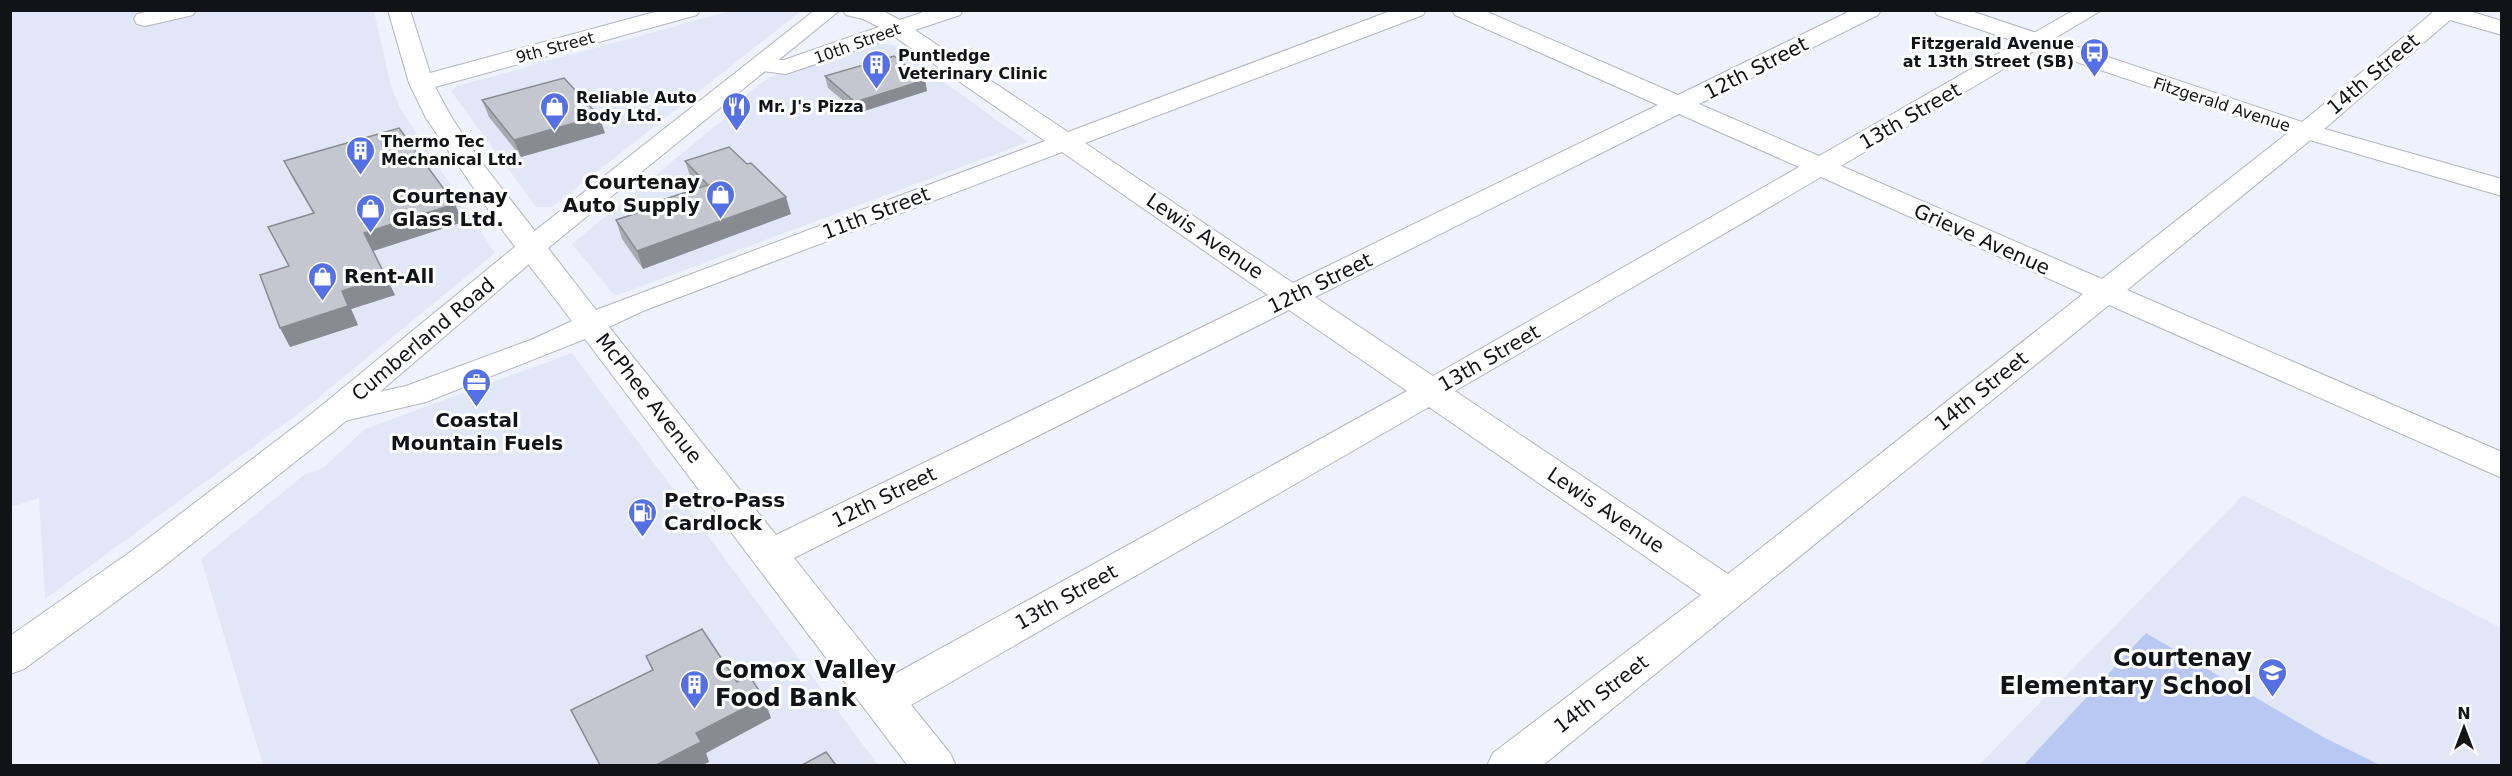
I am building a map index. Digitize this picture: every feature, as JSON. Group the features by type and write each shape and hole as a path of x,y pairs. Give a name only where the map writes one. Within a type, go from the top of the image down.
{"street":[{"path":"145,20 185,10"},
{"name":"McPhee Avenue","path":"399,10 421,83 430,103 475,172 934,765"},
{"name":"9th Street","path":"421,83 688,10"},
{"name":"Cumberland Road","path":"10,658 146,560 336,412 532,248 829,10"},
{"name":"Lewis Avenue","path":"854,10 871,14 897,28 1729,594"},
{"name":"10th Street","path":"761,65 786,67 872,40 897,28 952,10"},
{"name":"11th Street","path":"336,412 414,395 592,325 632,305 1415,10"},
{"name":"Grieve Avenue","path":"1463,10 2502,466"},
{"name":"12th Street","path":"770,554 1682,105 1870,10"},
{"name":"Fitzgerald Avenue","path":"1945,10 2036,43 2305,131 2502,188"},
{"name":"13th Street","path":"883,700 1432,391 2091,10"},
{"path":"2445,11 2502,28"},
{"name":"14th Street","path":"1509,765 1729,594 2305,131 2445,11"}],"shaded area":[{"path":"10,11 374,11 391,86 400,108 495,253 302,411 45,599 39,498 11,507"},
{"path":"730,11 801,11 552,207 536,207 451,91 457,86"},
{"path":"877,43 900,46 903,53 1028,142 618,295 614,295 572,244 737,108 741,99 768,78 781,72 799,70 856,53 865,46"},
{"path":"572,353 878,765 263,765 201,559 304,475 323,468 365,429"},
{"name":"Courtenay Elementary School","path":"2243,495 2501,628 2501,765 1978,766"},
{"path":"2146,633 2323,737 2380,765 2024,765"}],"building":[{"path":"894,56 925,80 855,102 825,76"},
{"path":"564,78 599,116 514,140 482,100"},
{"path":"399,128 455,204 364,233 386,277 342,291 348,306 280,328 260,275 289,266 268,227 314,213 284,161"},
{"path":"729,147 747,164 751,163 786,197 637,251 616,220 649,209 644,206 708,185 685,161"},
{"name":"Comox Valley Food Bank","path":"702,629 737,682 749,675 764,698 696,733 701,742 656,765 600,765 571,710 653,670 646,656"},
{"path":"826,752 836,765 802,765"}],"place":[{"name":"Fitzgerald Avenue at 13th Street (SB)","path":"2095,78"},
{"name":"Puntledge Veterinary Clinic","path":"877,90"},
{"name":"Reliable Auto Body Ltd.","path":"555,132"},
{"name":"Mr. J's Pizza","path":"737,132"},
{"name":"Thermo Tec Mechanical Ltd.","path":"360,176"},
{"name":"Courtenay Auto Supply","path":"721,220"},
{"name":"Courtenay Glass Ltd.","path":"371,234"},
{"name":"Rent-All","path":"323,302"},
{"name":"Coastal Mountain Fuels","path":"477,408"},
{"name":"Petro-Pass Cardlock","path":"643,538"},
{"name":"Courtenay Elementary School","path":"2273,698"},
{"name":"Comox Valley Food Bank","path":"694,710"}]}
